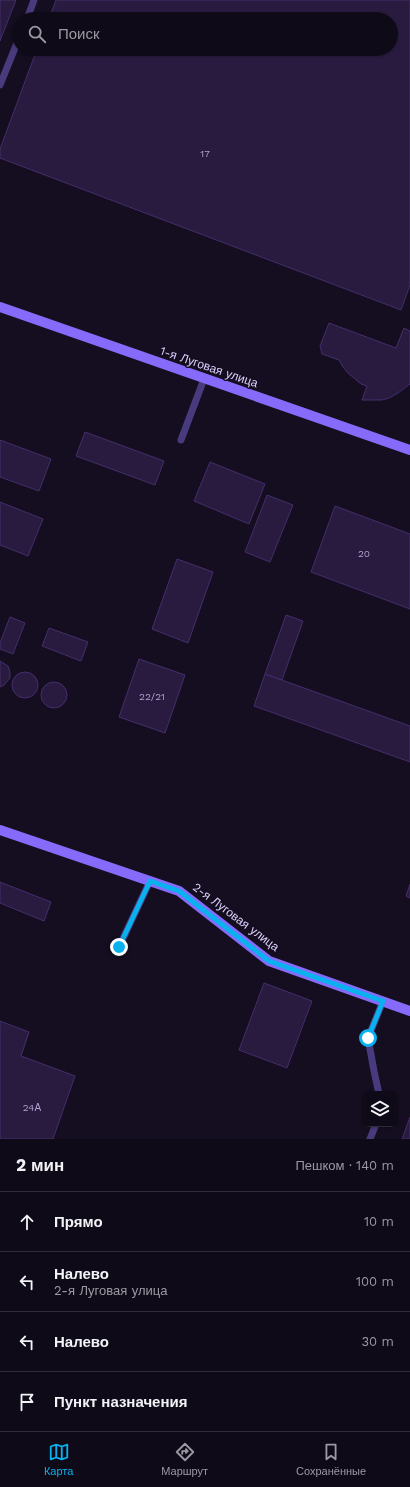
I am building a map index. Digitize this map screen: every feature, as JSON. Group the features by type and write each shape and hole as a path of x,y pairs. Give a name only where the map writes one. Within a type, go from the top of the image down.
{"main road":[{"name":"1-я Луговая улица","path":"0,307 410,450"},
{"name":"2-я Луговая улица","path":"0,830 179,891 269,961 410,1011"}],"lane":[{"path":"30,12 34,0"},
{"path":"0,86 12,56"},
{"path":"181,440 204,379"},
{"path":"119,947 150,881"},
{"path":"378,1091 368,1038 383,1001"},
{"path":"370,1139 375,1127"}],"building":[{"path":"0,0 16,0 0,41"},
{"path":"56,0 410,0 410,285 401,310 0,158 0,149 34,56 398,56 398,12 52,12"},
{"path":"329,323 396,348 404,328 410,331 410,384 389,398 382,400 362,400 367,386 361,384 348,373 339,360 322,354 320,346"},
{"path":"85,432 164,461 155,485 76,456"},
{"path":"0,440 51,459 39,491 0,477"},
{"path":"210,462 265,484 249,524 194,501"},
{"path":"267,495 293,505 270,562 245,552"},
{"path":"0,502 43,519 28,556 0,545"},
{"path":"335,506 410,534 410,609 311,572"},
{"path":"177,559 213,572 188,643 152,629"},
{"path":"286,615 303,621 282,680 265,674"},
{"path":"10,617 25,623 13,654 0,649 0,643"},
{"path":"49,628 88,642 81,661 42,646"},
{"path":"139,659 185,675 165,733 119,717"},
{"path":"0,661 8,666 10,678 0,687"},
{"path":"25,672 34,676 38,685 34,694 25,698 16,694 12,685 16,676"},
{"path":"265,674 410,726 410,762 254,706"},
{"path":"54,682 63,686 67,695 63,704 54,708 45,704 41,695 45,686"},
{"path":"0,882 51,902 44,921 0,903"},
{"path":"410,884 410,898 406,896"},
{"path":"264,983 312,1001 287,1068 239,1050"},
{"path":"0,1021 29,1032 21,1056 75,1076 53,1139 0,1139"},
{"path":"410,1117 410,1139 402,1139"}],"route":[{"path":"119,947 150,881 179,891 269,961 383,1001 368,1038"}]}
